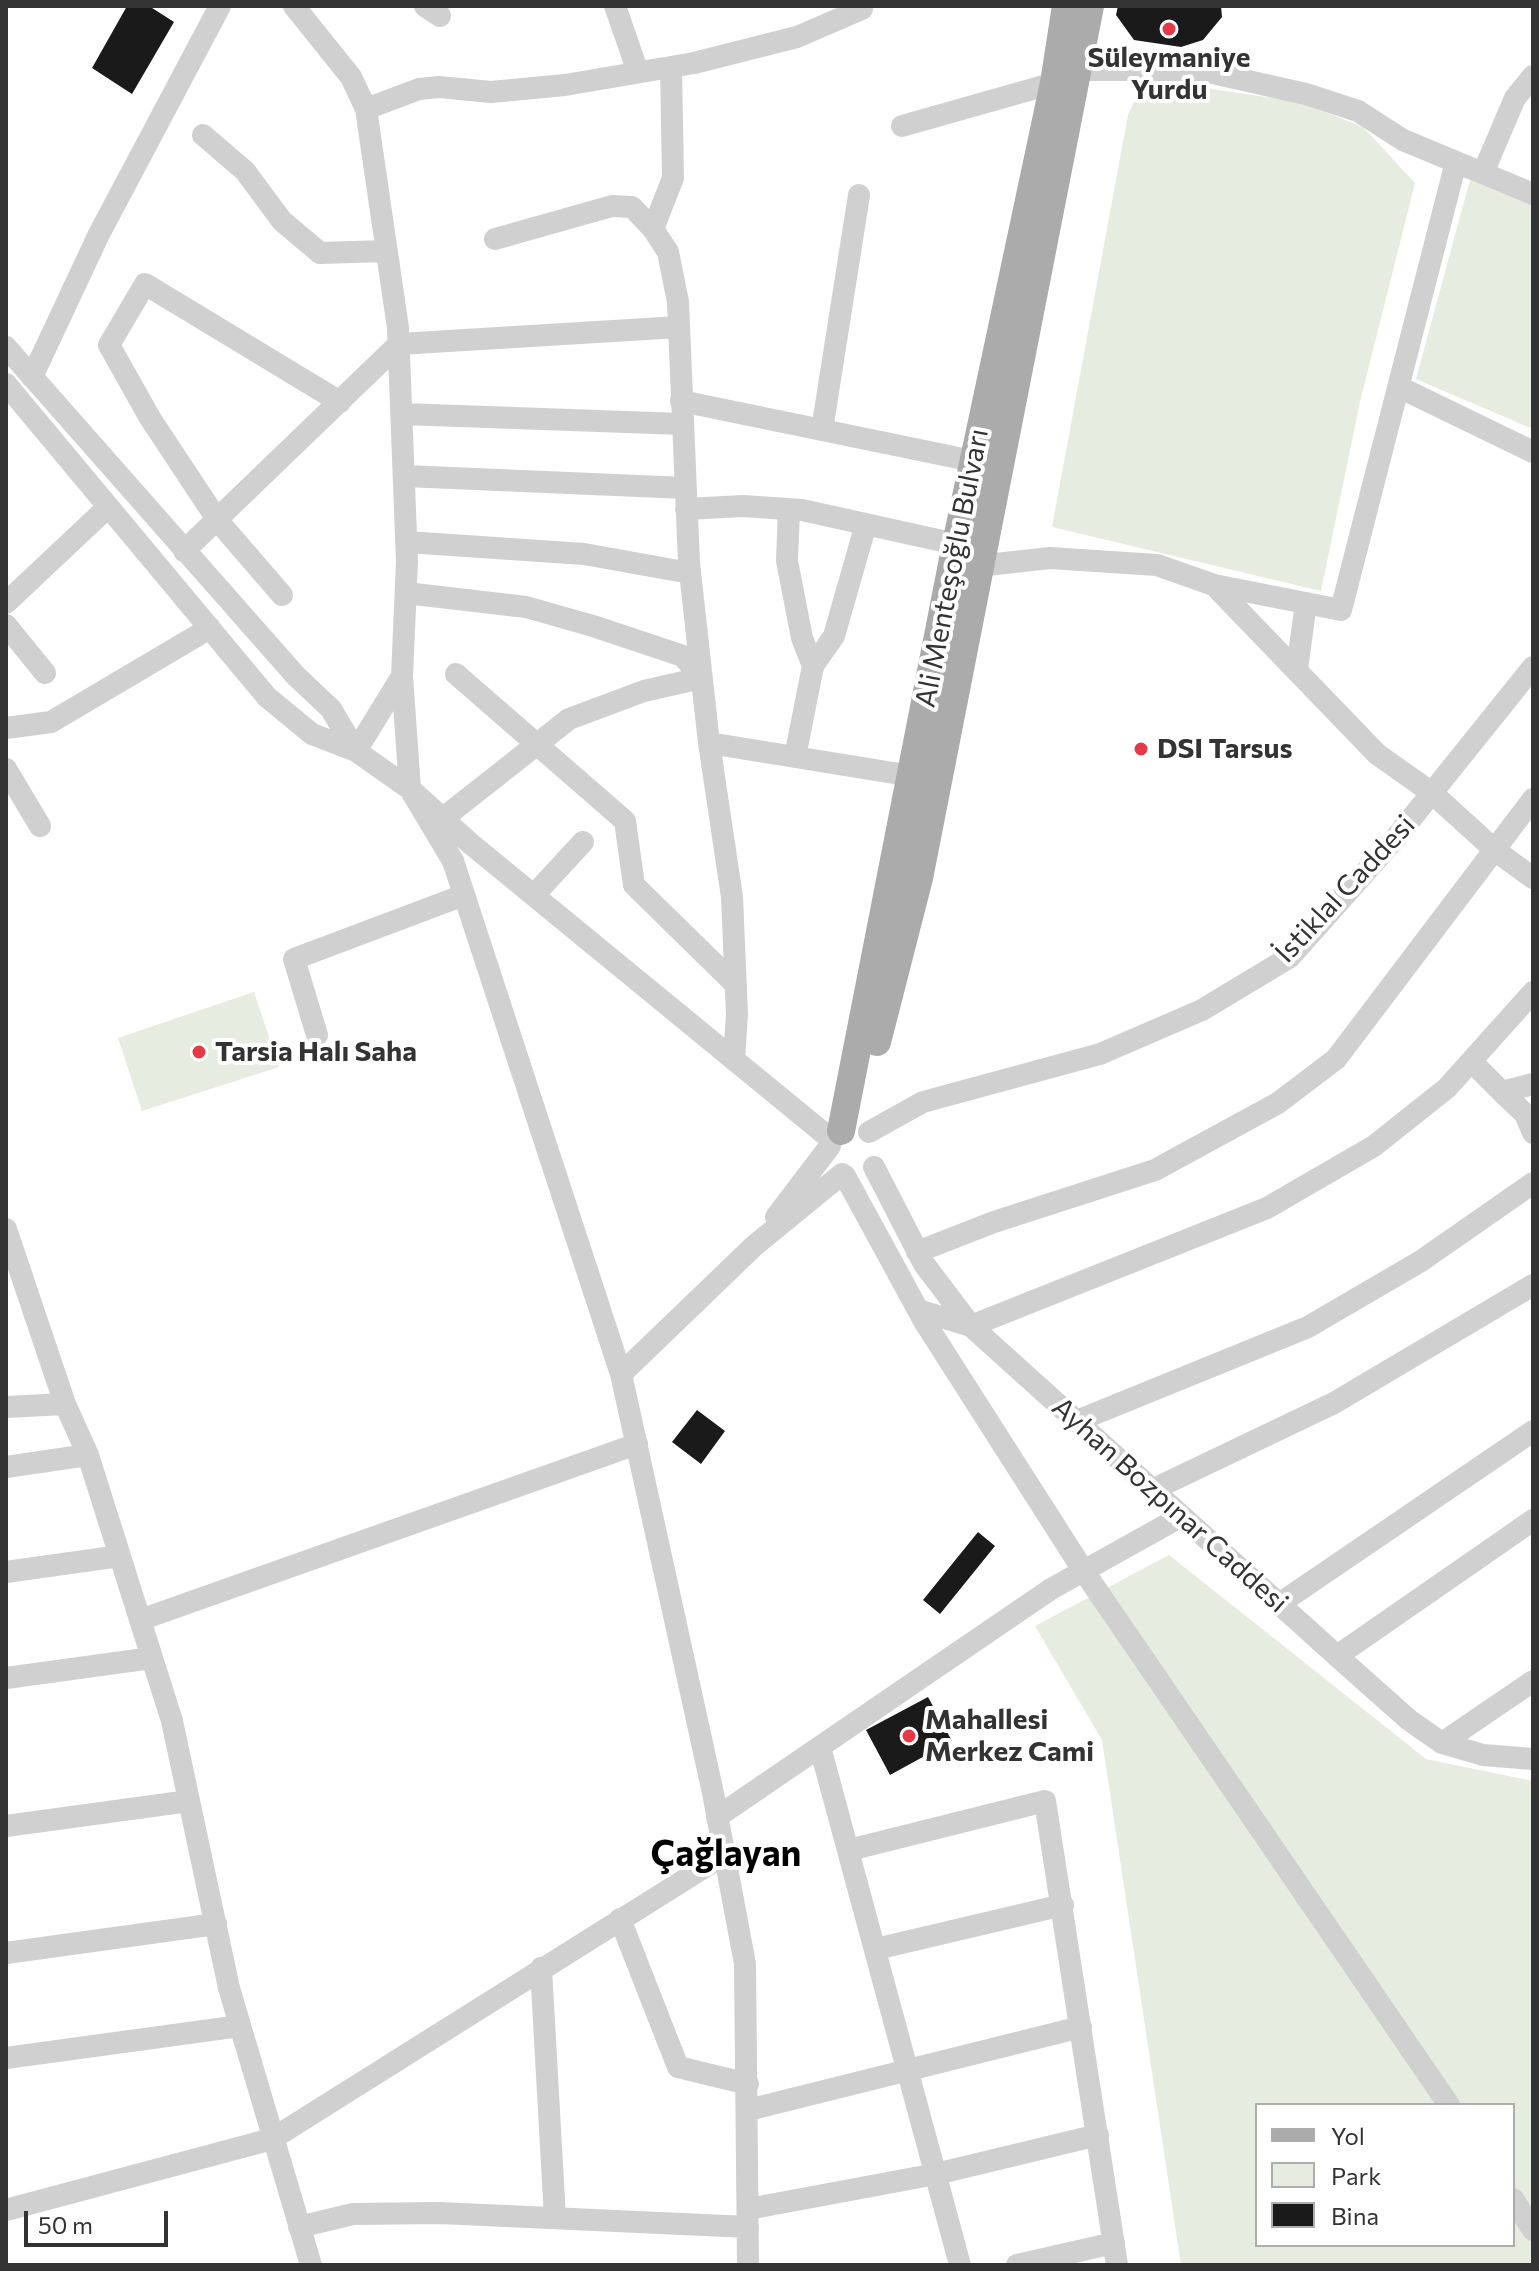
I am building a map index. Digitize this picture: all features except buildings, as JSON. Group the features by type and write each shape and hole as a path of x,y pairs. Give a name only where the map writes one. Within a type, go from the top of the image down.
{"main road":[{"name":"Ali Menteşoğlu Bulvarı","path":"845,1135 956,544 1054,83 1066,6"},
{"name":"Ali Menteşoğlu Bulvarı","path":"845,1135 919,878 1090,6"}],"street":[{"path":"32,377 99,234 220,6"},
{"path":"294,6 351,77 366,109 399,344 407,542 402,676 410,789 453,861 621,1374 717,1817 745,1964 748,2265"},
{"path":"615,6 638,72"},
{"path":"366,109 419,89 439,87 491,92 565,85 671,67 797,37 862,9 861,6"},
{"path":"653,229 673,178 671,67"},
{"path":"1079,70 1199,70 1306,94 1358,111 1403,140 1533,194"},
{"path":"1483,173 1515,98 1533,76"},
{"path":"902,126 1054,83"},
{"path":"203,135 245,171 282,221 320,253 386,251"},
{"path":"405,476 789,509 956,544 978,566 1050,558 1157,565 1214,585 1341,610 1456,162"},
{"path":"822,430 859,195"},
{"path":"495,239 612,206 632,207 653,229 668,252 679,327 690,573 709,743 732,897 736,985 734,1060"},
{"path":"282,595 218,521 150,418 109,345 145,284 340,402"},
{"path":"184,551 399,344 679,327"},
{"path":"6,347 296,676 331,709 356,751"},
{"path":"6,384 267,697 312,734 356,751 410,789 442,819 734,1060 845,1135 878,1149 874,1167 859,1177 843,1175 754,1246 621,1374"},
{"path":"1399,387 1533,452"},
{"path":"681,401 973,461"},
{"path":"403,414 682,424"},
{"path":"6,603 108,507"},
{"path":"789,509 787,561 802,638 813,666"},
{"path":"795,757 813,666 834,636 866,524"},
{"path":"407,542 584,554 690,573"},
{"path":"1214,585 1377,754 1432,793 1496,851 1533,878"},
{"path":"406,593 526,607 593,626 683,656 701,678"},
{"path":"1297,669 1306,603"},
{"path":"6,625 45,673"},
{"path":"6,728 51,722 210,628"},
{"name":"İstiklal Caddesi","path":"845,1135 923,1102 1100,1054 1202,1010 1290,957 1432,793 1533,667"},
{"path":"456,674 533,745 625,821 634,885 736,985"},
{"path":"356,751 402,676"},
{"path":"442,819 569,719 644,691 701,678"},
{"path":"709,743 912,776"},
{"path":"6,769 40,826"},
{"path":"917,1252 994,1222 1155,1170 1278,1103 1336,1059 1533,799"},
{"path":"534,895 583,842"},
{"path":"317,1035 294,959 464,895"},
{"path":"918,1310 971,1326 1267,1208 1374,1146 1447,1088 1533,992"},
{"path":"1472,1062 1525,1114 1533,1133"},
{"path":"1502,1092 1533,1084"},
{"path":"845,1135 832,1164 843,1175 918,1310 1083,1570 1238,1792 1448,2103"},
{"path":"754,1246 845,1135"},
{"name":"Ayhan Bozpınar Caddesi","path":"874,1167 917,1252 971,1326 1152,1490 1409,1720 1442,1743 1483,1755 1533,1759"},
{"path":"1077,1421 1308,1327 1421,1261 1533,1183"},
{"path":"6,1229 65,1404 88,1455 172,1721 240,2026 311,2265"},
{"path":"1152,1490 1334,1403 1533,1285"},
{"path":"6,1407 65,1404"},
{"path":"1279,1604 1533,1431"},
{"path":"140,1620 637,1444"},
{"path":"6,1467 88,1455"},
{"path":"717,1817 1083,1570 1182,1516"},
{"path":"1337,1656 1533,1520"},
{"path":"6,1572 120,1556"},
{"path":"6,1678 152,1658"},
{"path":"1442,1743 1533,1681"},
{"path":"820,1747 960,2265"},
{"path":"6,1826 189,1801"},
{"path":"849,1850 1045,1801 1116,2254 1017,2265"},
{"path":"6,2210 272,2139 724,1855"},
{"path":"876,1949 1063,1905"},
{"path":"620,1919 678,2067 748,2084"},
{"path":"6,1953 216,1924"},
{"path":"541,1968 555,2218"},
{"path":"6,2058 240,2026"},
{"path":"748,2110 908,2067 1081,2027"},
{"path":"299,2227 353,2214 748,2218 1098,2135"},
{"path":"1515,2202 1533,2230"}],"green space":[{"path":"1144,79 1300,102 1363,127 1415,183 1360,402 1321,591 1052,527 1128,115"},
{"path":"1470,180 1533,206 1533,429 1416,379"},
{"name":"Tarsia Halı Saha","path":"254,992 279,1067 142,1111 118,1038"},
{"path":"1169,1555 1426,1759 1533,1781 1533,2265 1181,2265 1102,1740 1035,1626"}],"place":[{"name":"Süleymaniye Yurdu","path":"1169,29"},
{"name":"DSI Tarsus","path":"1141,749"},
{"name":"Tarsia Halı Saha","path":"199,1052"},
{"name":"Mahallesi Merkez Cami","path":"909,1736"}],"district":[{"name":"Çağlayan","path":"726,1854"}]}
